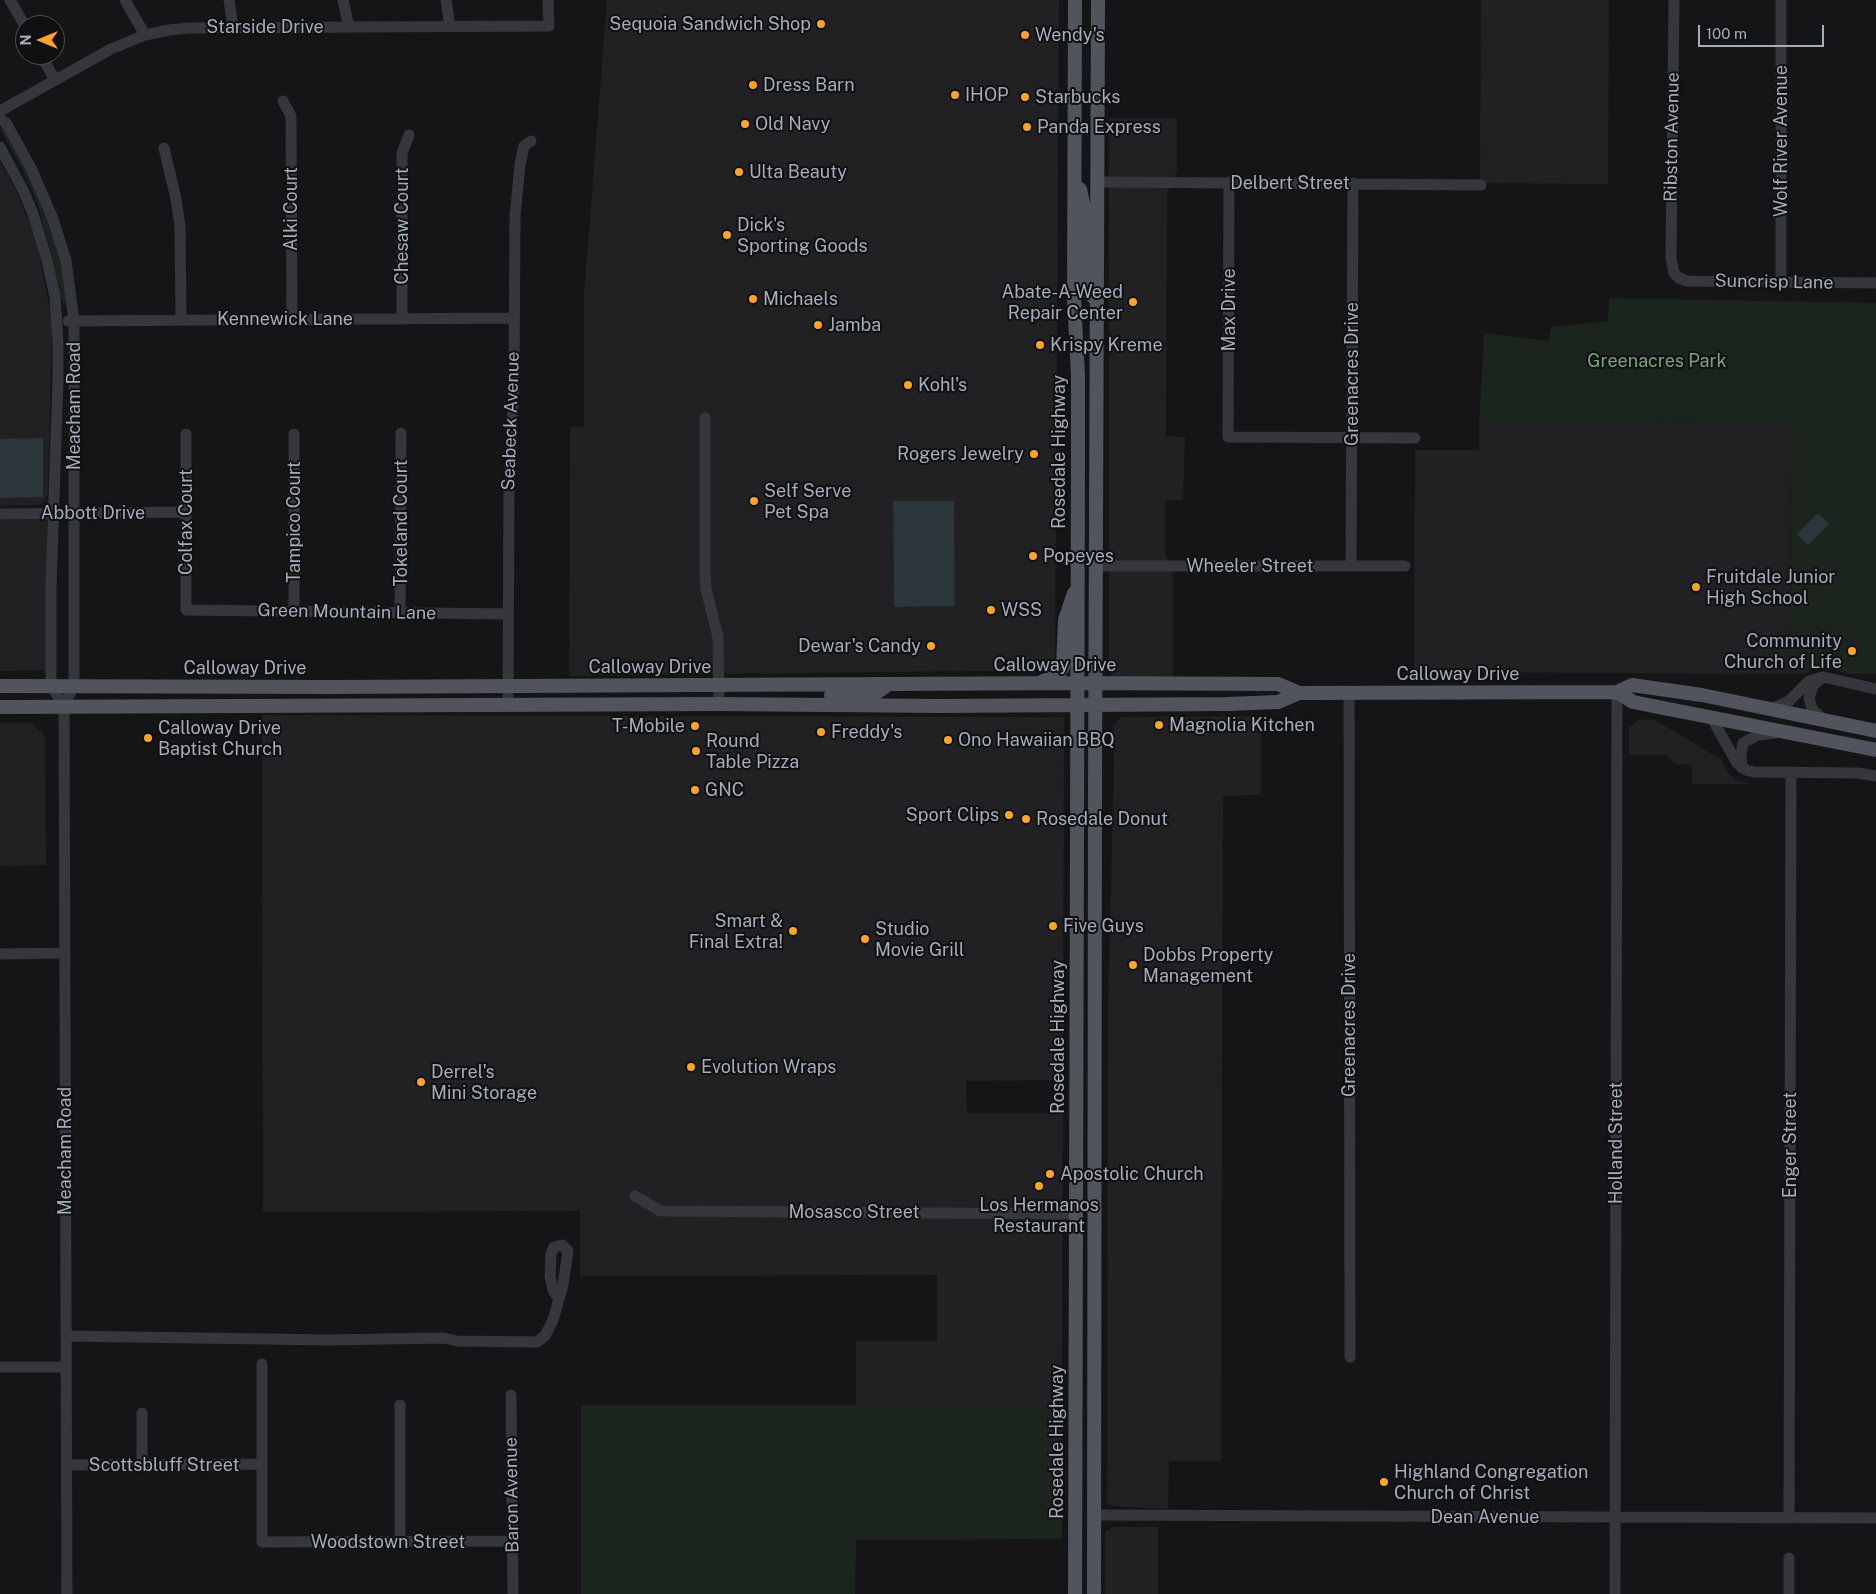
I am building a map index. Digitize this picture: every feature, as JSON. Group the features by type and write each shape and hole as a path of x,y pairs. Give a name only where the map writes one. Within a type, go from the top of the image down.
{"main road":[{"name":"Rosedale Highway","path":"1075,0 1074,298 1078,426 1075,1594"},
{"name":"Rosedale Highway","path":"1094,1594 1098,0"},
{"path":"1074,174 1083,196 1086,280 1089,292 1097,302"},
{"path":"1035,683 1053,678 1063,666 1065,620 1073,594 1077,567"},
{"name":"Calloway Drive","path":"0,686 406,687 1035,683 1278,684 1299,694"},
{"path":"794,705 824,695 868,695 876,693 887,685"},
{"name":"Calloway Drive","path":"0,707 719,704 1095,705 1278,702 1299,694 1617,692 1632,685 1702,695 1876,731"},
{"path":"249,706 255,698 304,695 330,687"},
{"path":"326,705 332,698 382,696 406,687"},
{"name":"Calloway Drive","path":"1617,692 1633,702 1876,750"},
{"path":"1077,928 1084,955 1086,1012 1095,1016"},
{"path":"1077,1019 1083,1026 1085,1033 1086,1140 1094,1200"},
{"path":"1076,1376 1083,1409 1084,1502 1088,1513 1094,1516"},
{"path":"1076,1552 1081,1553 1084,1558 1084,1594"}],"street":[{"path":"10,0 19,15"},
{"path":"125,0 145,35"},
{"path":"229,0 233,27"},
{"path":"343,0 349,27"},
{"path":"446,0 450,27"},
{"name":"Starside Drive","path":"0,111 111,49 145,35 169,30 233,27 549,26 548,0"},
{"name":"Ribston Avenue","path":"1674,0 1671,258 1674,273"},
{"name":"Wolf River Avenue","path":"1781,0 1781,282"},
{"path":"47,65 55,80"},
{"name":"Alki Court","path":"284,101 291,116 292,319"},
{"name":"Meacham Road","path":"0,119 6,123 31,168 53,219 66,261 74,321 74,685 64,707 67,1594"},
{"name":"Chesaw Court","path":"402,319 402,153 410,135"},
{"name":"Seabeck Avenue","path":"508,705 509,488 514,388 516,190 524,146 531,141"},
{"name":"Meacham Road","path":"0,147 24,192 37,227 47,260 54,297 58,370 51,587 51,685"},
{"path":"164,148 176,199 180,226 181,319"},
{"name":"Delbert Street","path":"1098,182 1481,185"},
{"name":"Max Drive","path":"1229,182 1228,437 1352,438"},
{"name":"Greenacres Drive","path":"1351,566 1353,183"},
{"name":"Suncrisp Lane","path":"1674,273 1679,278 1687,281 1876,283"},
{"name":"Kennewick Lane","path":"56,322 181,319 514,318"},
{"path":"705,418 705,575 706,589 718,637 719,704"},
{"name":"Tokeland Court","path":"400,613 401,433"},
{"name":"Colfax Court","path":"186,434 186,610"},
{"name":"Tampico Court","path":"294,434 294,611"},
{"path":"1352,438 1415,438"},
{"name":"Abbott Drive","path":"0,514 186,512"},
{"name":"Wheeler Street","path":"1096,566 1405,566"},
{"name":"Green Mountain Lane","path":"186,610 508,614"},
{"path":"1823,677 1813,686 1809,698 1812,709 1827,722"},
{"path":"1771,709 1789,701 1815,678 1823,677 1876,689"},
{"path":"51,685 64,707"},
{"name":"Holland Street","path":"1615,1594 1617,692"},
{"name":"Greenacres Drive","path":"1349,693 1350,1357"},
{"path":"1711,717 1730,752 1742,768 1754,772 1858,773 1876,776"},
{"path":"1742,768 1740,755 1743,743 1758,735 1783,732"},
{"name":"Enger Street","path":"1789,1518 1791,772"},
{"path":"0,954 65,953"},
{"name":"Mosasco Street","path":"636,1196 660,1211 1076,1214"},
{"path":"66,1336 329,1340 444,1338 457,1342 537,1342 545,1336 553,1320 559,1300"},
{"path":"262,1364 262,1464"},
{"path":"0,1367 66,1367"},
{"name":"Baron Avenue","path":"511,1395 513,1594"},
{"path":"400,1404 400,1542"},
{"path":"142,1413 142,1465"},
{"name":"Scottsbluff Street","path":"67,1465 262,1464"},
{"name":"Woodstown Street","path":"262,1464 262,1542 513,1542"},
{"name":"Dean Avenue","path":"1094,1516 1876,1518"},
{"path":"1789,1558 1789,1594"}],"shaded area":[{"path":"607,0 1059,0 1055,661 1046,670 569,676 570,427 584,426 584,294"},
{"path":"1481,0 1609,0 1608,184 1480,183"},
{"path":"1109,118 1177,118 1177,171 1167,194 1166,436 1185,437 1183,500 1165,501 1165,553 1173,577 1173,681 1117,682 1109,673"},
{"path":"0,161 16,191 36,239 52,320 48,494 41,505 0,506"},
{"path":"1791,421 1790,674 1414,672 1415,450 1479,450 1479,425"},
{"path":"43,438 43,497 0,498 0,439"},
{"path":"893,501 954,501 955,606 894,607"},
{"path":"1818,513 1829,524 1808,545 1797,534"},
{"path":"47,519 47,670 0,671 0,520"},
{"path":"262,715 1064,717 1063,1080 966,1081 967,1113 1063,1113 1062,1405 856,1405 856,1341 937,1341 937,1275 580,1276 580,1211 263,1212"},
{"path":"1261,716 1261,795 1223,796 1221,1461 1169,1461 1168,1509 1112,1506 1107,1502 1108,1006 1114,764 1113,726 1121,717"},
{"path":"1639,719 1655,720 1722,760 1727,772 1736,780 1751,784 1692,784 1692,765 1675,764 1667,755 1629,755 1629,728"},
{"path":"0,723 32,723 45,736 46,865 0,866"},
{"path":"1113,1527 1158,1527 1158,1594 1105,1594 1105,1532"}],"green space":[{"path":"2,127 41,197 57,241 68,298 64,306 37,203 22,168 1,131"},
{"name":"Greenacres Park","path":"1609,298 1876,303 1876,674 1850,674 1827,668 1814,669 1804,674 1790,674 1791,421 1479,425 1484,333 1548,341 1551,327 1608,321"},
{"path":"581,1405 1062,1405 1062,1539 856,1540 855,1594 581,1594"}],"place":[{"name":"Sequoia Sandwich Shop","path":"821,24"},
{"name":"Wendy's","path":"1025,35"},
{"name":"Dress Barn","path":"753,85"},
{"name":"IHOP","path":"955,95"},
{"name":"Starbucks","path":"1025,97"},
{"name":"Old Navy","path":"745,124"},
{"name":"Panda Express","path":"1027,127"},
{"name":"Ulta Beauty","path":"739,172"},
{"name":"Dick's Sporting Goods","path":"727,235"},
{"name":"Michaels","path":"753,299"},
{"name":"Abate-A-Weed Repair Center","path":"1133,302"},
{"name":"Jamba","path":"818,325"},
{"name":"Krispy Kreme","path":"1040,345"},
{"name":"Kohl's","path":"908,385"},
{"name":"Rogers Jewelry","path":"1034,454"},
{"name":"Self Serve Pet Spa","path":"754,501"},
{"name":"Popeyes","path":"1033,556"},
{"name":"Fruitdale Junior High School","path":"1696,587"},
{"name":"WSS","path":"991,610"},
{"name":"Dewar's Candy","path":"931,646"},
{"name":"Community Church of Life","path":"1852,651"},
{"name":"Magnolia Kitchen","path":"1159,725"},
{"name":"T-Mobile","path":"695,726"},
{"name":"Freddy's","path":"821,732"},
{"name":"Calloway Drive Baptist Church","path":"148,738"},
{"name":"Ono Hawaiian BBQ","path":"948,740"},
{"name":"Round Table Pizza","path":"696,751"},
{"name":"GNC","path":"695,790"},
{"name":"Sport Clips","path":"1009,815"},
{"name":"Rosedale Donut","path":"1026,819"},
{"name":"Five Guys","path":"1053,926"},
{"name":"Smart & Final Extra!","path":"793,931"},
{"name":"Studio Movie Grill","path":"865,939"},
{"name":"Dobbs Property Management","path":"1133,965"},
{"name":"Evolution Wraps","path":"691,1067"},
{"name":"Derrel's Mini Storage","path":"421,1082"},
{"name":"Apostolic Church","path":"1050,1174"},
{"name":"Los Hermanos Restaurant","path":"1039,1186"},
{"name":"Highland Congregation Church of Christ","path":"1384,1482"}]}
